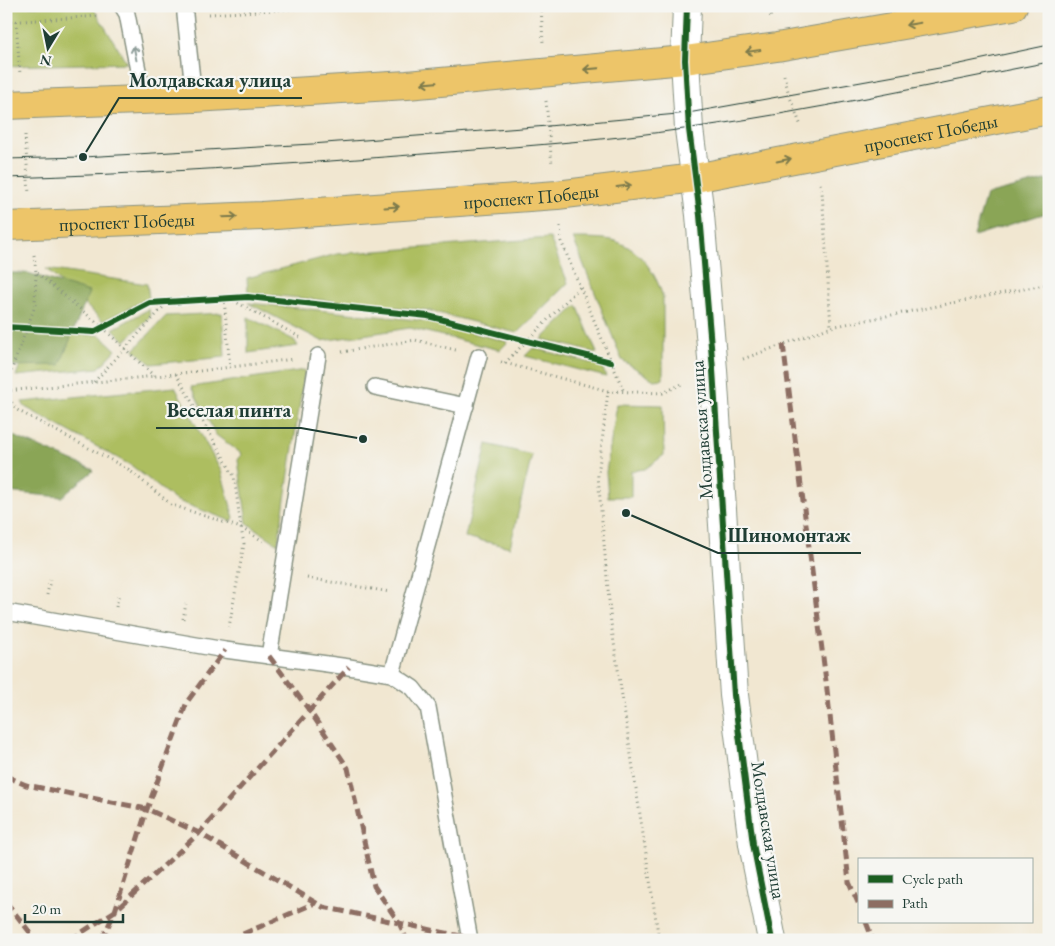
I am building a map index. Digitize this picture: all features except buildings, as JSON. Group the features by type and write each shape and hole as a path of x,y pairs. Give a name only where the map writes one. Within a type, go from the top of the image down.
{"main road":[{"path":"14,105 144,101 407,85 685,60 777,48 1013,6"},
{"name":"проспект Победы","path":"19,225 262,216 557,195 695,178 1049,110"}],"street":[{"name":"Молдавская улица","path":"687,6 685,60 689,129 700,215 713,370 734,695 753,844 772,940"}],"lane":[{"path":"122,6 128,14 144,101"},
{"path":"185,6 194,98"},
{"path":"269,656 318,356"},
{"path":"392,674 412,596 480,356"},
{"path":"375,387 466,406"},
{"path":"6,612 224,650 392,674 413,688 428,707 470,940"}],"path":[{"path":"541,6 550,144 561,241 625,392"},
{"path":"6,385 24,327 35,306 36,272 19,225 14,105 16,22"},
{"path":"36,272 102,328 154,377"},
{"path":"713,370 831,327 1049,284"},
{"path":"505,363 580,287"},
{"path":"214,298 238,297"},
{"path":"226,298 313,344 318,356"},
{"path":"226,298 230,368"},
{"path":"159,302 177,301"},
{"path":"94,382 168,302"},
{"path":"94,332 110,324"},
{"path":"24,327 38,328"},
{"path":"518,338 536,343"},
{"path":"602,360 611,362"},
{"path":"176,374 234,476 244,544 224,650"},
{"path":"608,391 598,476 611,623 659,940"},
{"path":"6,394 17,410 128,470 172,505 241,528 285,554"},
{"path":"282,574 412,596"}],"green space":[{"path":"6,6 92,6 127,63 6,66"},
{"path":"1049,179 1049,218 1043,214 974,236 986,195"},
{"path":"550,238 568,283 517,333 426,310 248,293 247,278 337,254"},
{"path":"573,238 615,241 625,245 642,259 655,277 663,298 663,379 654,380 622,360"},
{"path":"46,269 147,284 149,298 103,321"},
{"path":"6,273 28,273 89,292 60,365 6,366"},
{"path":"248,303 427,321 508,342 500,350 410,328 322,341"},
{"path":"577,305 597,353 542,339"},
{"path":"149,309 150,317 125,341 113,329"},
{"path":"222,313 225,357 151,364 134,350 166,316"},
{"path":"248,317 294,340 298,346 248,353"},
{"path":"31,334 100,335 116,350 99,368 16,376"},
{"path":"533,348 602,366 606,377 525,356"},
{"path":"305,370 278,544 247,523 238,460 242,454 216,435 191,387"},
{"path":"175,387 221,471 234,518 231,521 175,500 132,466 25,407 22,402"},
{"path":"617,404 663,405 664,455 645,469 631,471 631,497 608,497 606,472"},
{"path":"6,433 94,470 62,497 6,492"},
{"path":"487,444 532,455 510,547 465,537"}],"tram line":[{"path":"6,159 83,157 312,144 688,113 945,67 1049,45"},
{"path":"6,178 267,165 624,137 781,114 1049,62"}],"marked path":[{"path":"783,344 826,681 849,882 858,903"},
{"path":"102,940 115,911 147,809 187,702 225,650"},
{"path":"269,656 309,710 348,768 374,886 399,923 407,940"},
{"path":"70,940 115,911 199,833 349,667"},
{"path":"6,776 26,785 147,809 199,833 323,907 470,938"},
{"path":"6,902 36,940"},
{"path":"229,940 315,903"},
{"path":"867,924 873,940"}],"cycle path":[{"path":"687,6 685,60 689,129 700,215 713,370 734,695 753,844 772,940"},
{"path":"6,327 94,332 150,303 248,297 428,316 611,362"}],"place":[{"name":"Молдавская улица","path":"83,157"},
{"name":"Веселая пинта","path":"363,439"},
{"name":"Шиномонтаж","path":"626,513"}]}
